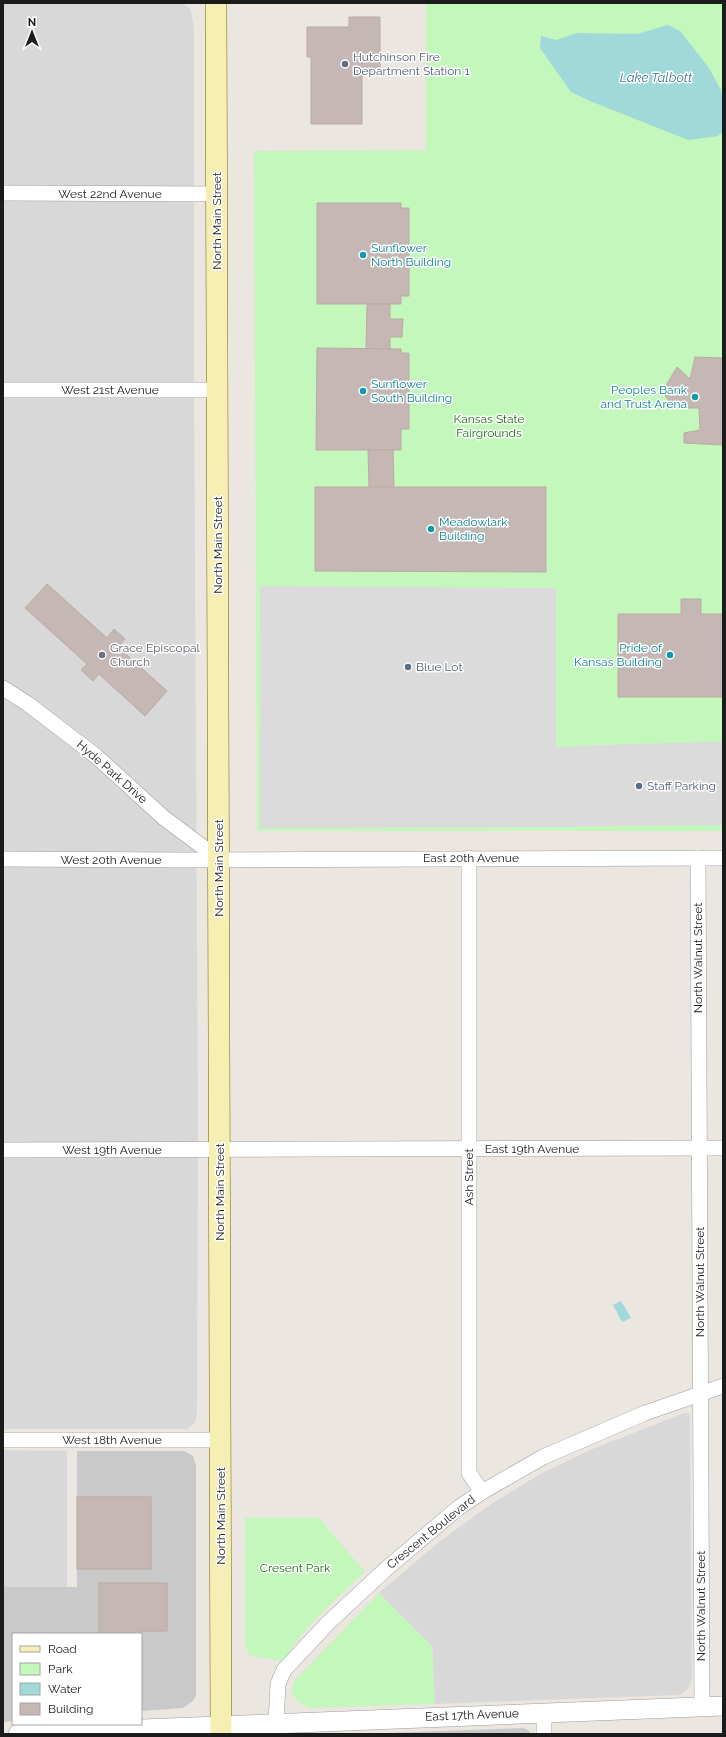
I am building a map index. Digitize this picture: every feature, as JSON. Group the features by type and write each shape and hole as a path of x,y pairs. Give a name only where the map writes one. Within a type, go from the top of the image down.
{"main road":[{"name":"North Main Street","path":"216,3 221,1730"}],"street":[{"name":"West 22nd Avenue","path":"3,193 216,194"},
{"name":"West 21st Avenue","path":"3,390 218,390"},
{"name":"Hyde Park Drive","path":"3,688 28,704 90,751 164,818 219,859"},
{"name":"Ash Street","path":"469,858 469,1473 482,1492"},
{"name":"North Walnut Street","path":"698,858 702,1707"},
{"name":"East 20th Avenue","path":"219,859 723,858"},
{"name":"West 20th Avenue","path":"3,859 219,859"},
{"name":"East 19th Avenue","path":"220,1149 723,1148"},
{"name":"West 19th Avenue","path":"3,1150 220,1149"},
{"name":"Crescent Boulevard","path":"276,1723 278,1684 284,1670 328,1623 386,1568 458,1508 482,1492 543,1457 645,1413 723,1386"},
{"name":"West 18th Avenue","path":"3,1440 220,1440"},
{"name":"East 17th Avenue","path":"18,1734 221,1730 276,1723 723,1706"},
{"path":"544,1712 544,1734"}],"shaded area":[{"path":"3,3 183,3 191,10 194,30 194,367 198,1127 197,1414 194,1424 187,1429 3,1429"},
{"name":"Blue Lot","path":"260,586 556,588 556,747 723,741 723,825 260,828"},
{"path":"684,1413 688,1413 690,1416 692,1678 686,1691 680,1695 435,1704 432,1646 379,1593 439,1542 488,1506 540,1474 590,1450"},
{"path":"3,1450 67,1451 67,1587 3,1587"},
{"path":"77,1451 184,1451 193,1456 196,1465 196,1695 194,1700 183,1708 142,1711 142,1633 12,1633 12,1721 3,1722 3,1587 77,1587"},
{"path":"523,1728 528,1730 531,1734 358,1734"}],"green space":[{"name":"Kansas State Fairgrounds","path":"426,3 723,3 723,831 257,831 254,151 426,150"},
{"name":"Cresent Park","path":"245,1518 319,1518 365,1572 310,1626 291,1649 283,1662 249,1655 245,1645"},
{"path":"379,1593 432,1646 435,1704 309,1708 298,1702 291,1692 294,1681"}],"water":[{"name":"Lake Talbott","path":"668,25 680,31 709,68 721,90 723,101 723,131 718,136 688,140 571,92 540,48 541,36 556,40 577,33 637,34"},
{"path":"621,1301 631,1318 622,1322 613,1305"}],"building":[{"name":"Hutchinson Fire Department Station 1","path":"349,17 380,17 380,72 362,72 362,124 311,124 311,57 307,57 307,27 349,27"},
{"name":"Sunflower North Building","path":"317,203 401,203 401,208 409,208 409,296 401,296 401,304 317,304"},
{"path":"367,304 390,304 390,319 403,319 402,337 390,337 390,349 366,349"},
{"name":"Sunflower South Building","path":"317,348 401,349 401,353 409,353 409,429 401,429 401,450 316,450"},
{"name":"Peoples Bank and Trust Arena","path":"695,357 723,358 723,445 684,443 684,433 700,430 699,408 671,408 670,402 662,392 677,367 690,379"},
{"path":"368,450 393,450 394,487 369,487"},
{"name":"Meadowlark Building","path":"315,487 546,487 546,572 315,571"},
{"name":"Grace Episcopal Church","path":"47,584 107,638 114,629 125,639 118,647 167,691 145,716 99,674 93,681 81,670 87,664 25,608"},
{"name":"Pride of Kansas Building","path":"681,599 701,599 701,614 723,614 723,697 618,697 618,614 681,614"},
{"path":"77,1497 151,1497 151,1569 77,1569"},
{"path":"99,1583 167,1583 167,1631 99,1633"}],"place":[{"name":"Hutchinson Fire Department Station 1","path":"345,64"},
{"name":"Sunflower North Building","path":"363,255"},
{"name":"Sunflower South Building","path":"363,391"},
{"name":"Peoples Bank and Trust Arena","path":"695,397"},
{"name":"Meadowlark Building","path":"431,529"},
{"name":"Grace Episcopal Church","path":"102,655"},
{"name":"Pride of Kansas Building","path":"670,655"},
{"name":"Blue Lot","path":"408,667"},
{"name":"Staff Parking","path":"639,786"}]}
